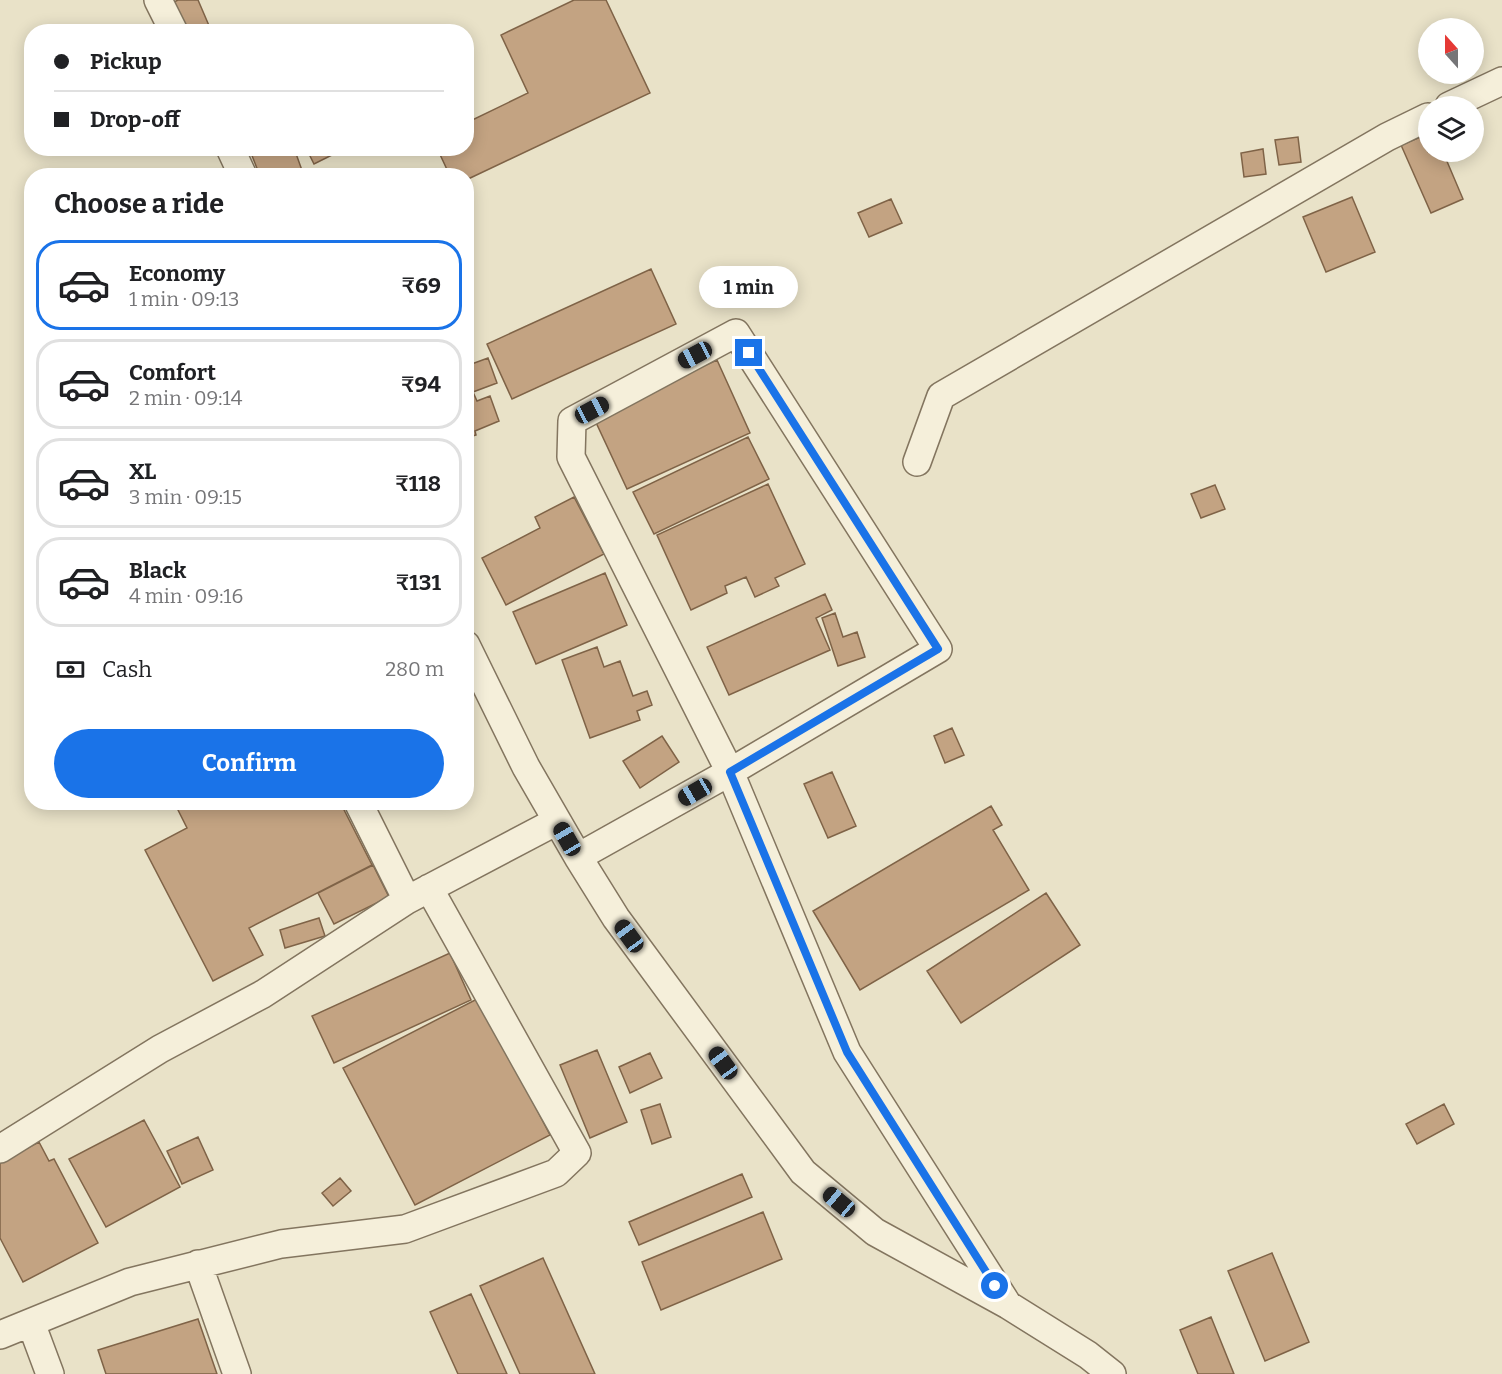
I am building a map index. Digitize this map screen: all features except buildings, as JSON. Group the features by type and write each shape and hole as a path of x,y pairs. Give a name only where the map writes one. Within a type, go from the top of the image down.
{"street":[{"path":"158,0 170,24"},
{"path":"1470,96 1502,81"},
{"path":"917,462 941,396 1387,137 1418,122"},
{"path":"578,857 730,772 938,649 736,333 572,421 571,457 730,772 847,1052 1008,1305"},
{"path":"474,661 526,767 616,918 803,1172 875,1232 1008,1305 1088,1354 1112,1374"},
{"path":"0,1335 130,1282 198,1264 281,1244 405,1229 556,1173 577,1153 418,894 363,810"},
{"path":"0,1149 160,1049 263,994 418,894 557,821"},
{"path":"198,1264 237,1374"},
{"path":"31,1323 50,1374"}],"route":[{"path":"749,353 938,649 730,772 847,1052 995,1286"}]}
